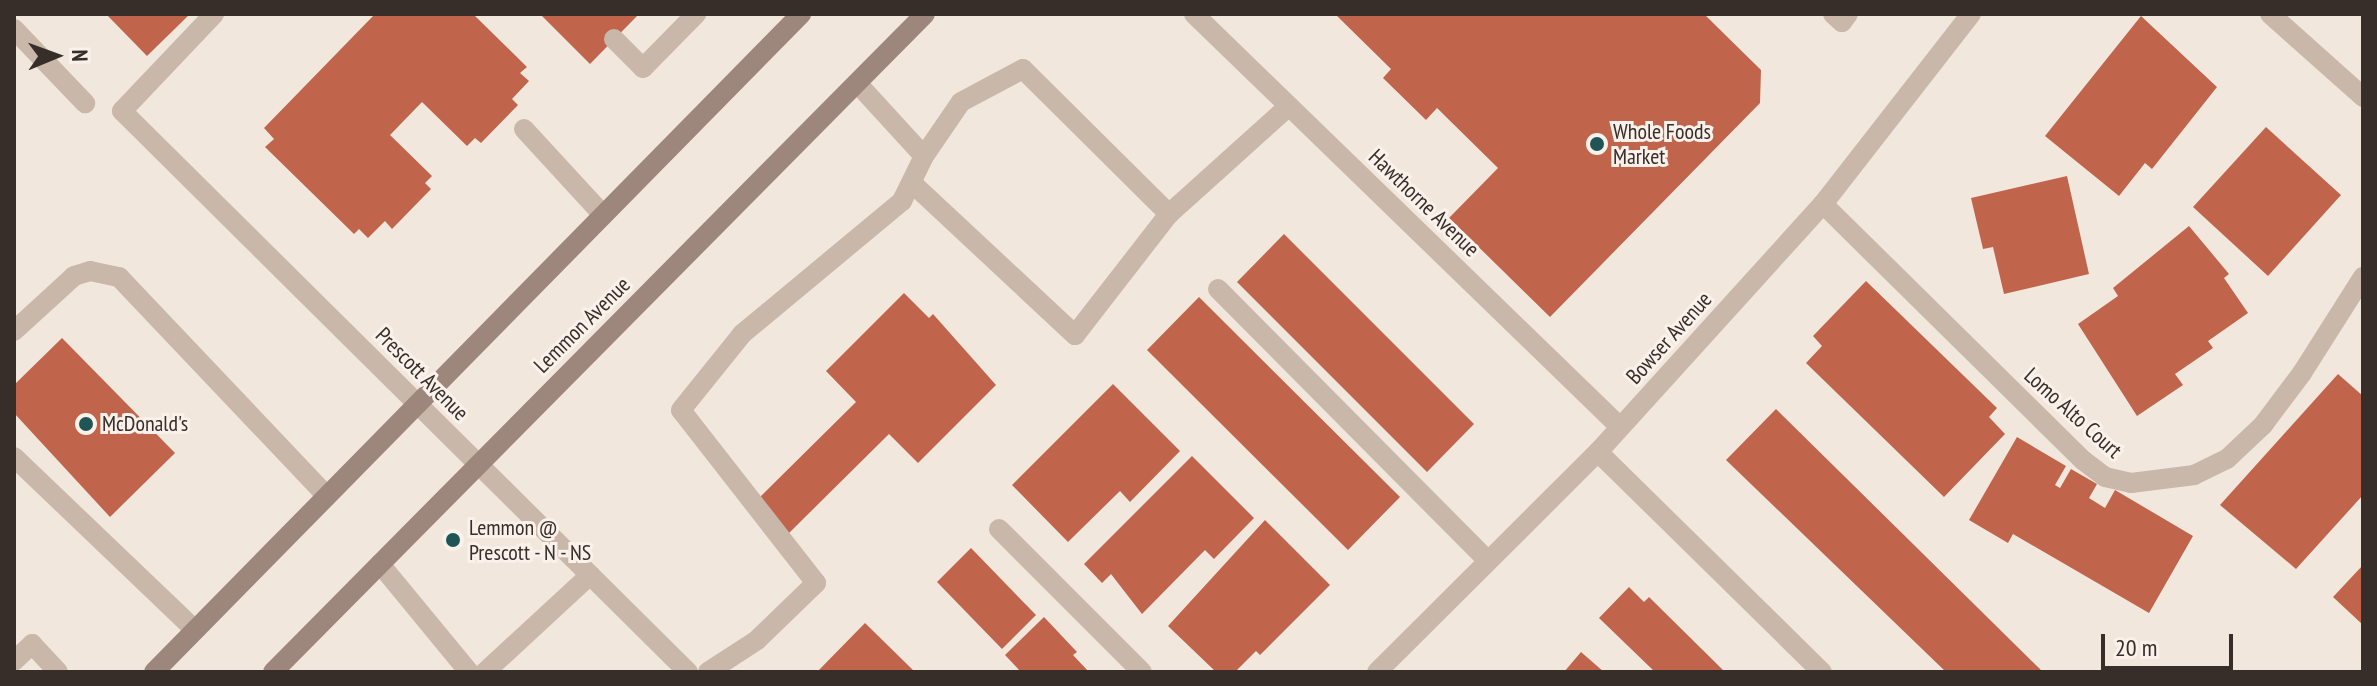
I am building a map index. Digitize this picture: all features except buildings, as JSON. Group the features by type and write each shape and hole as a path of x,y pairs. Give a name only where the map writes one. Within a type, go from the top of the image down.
{"main road":[{"path":"154,672 801,14"},
{"name":"Lemmon Avenue","path":"282,669 380,564 925,14"}],"street":[{"name":"Prescott Avenue","path":"214,14 122,111 688,672"},
{"path":"614,39 643,68 696,14"},
{"name":"Hawthorne Avenue","path":"1194,14 1620,427"},
{"path":"1833,14 1842,22 1848,14"},
{"name":"Bowser Avenue","path":"1377,672 1598,452 1823,204 1971,14"},
{"path":"2270,14 2363,97"},
{"path":"14,29 85,103"},
{"path":"708,672 757,640 816,583 681,410 742,334 902,201 924,156 961,102 1023,69 1169,214"},
{"path":"857,83 924,156"},
{"path":"912,183 1075,335 1169,214 1289,106"},
{"path":"524,129 603,215"},
{"name":"Lomo Alto Court","path":"1823,204 2084,461 2105,477 2131,483 2194,475 2227,459 2286,394 2363,277"},
{"path":"14,331 74,276 90,271 119,277 327,496"},
{"path":"1218,289 1488,561"},
{"path":"1598,452 1822,672"},
{"path":"14,457 195,630"},
{"path":"999,529 1142,672"},
{"path":"380,564 469,672"},
{"path":"485,672 590,575"},
{"path":"14,661 32,644 58,672"}],"place":[{"name":"Whole Foods Market","path":"1597,144"},
{"name":"McDonald's","path":"86,424"},
{"name":"Lemmon @ Prescott - N - NS","path":"453,540"}]}
